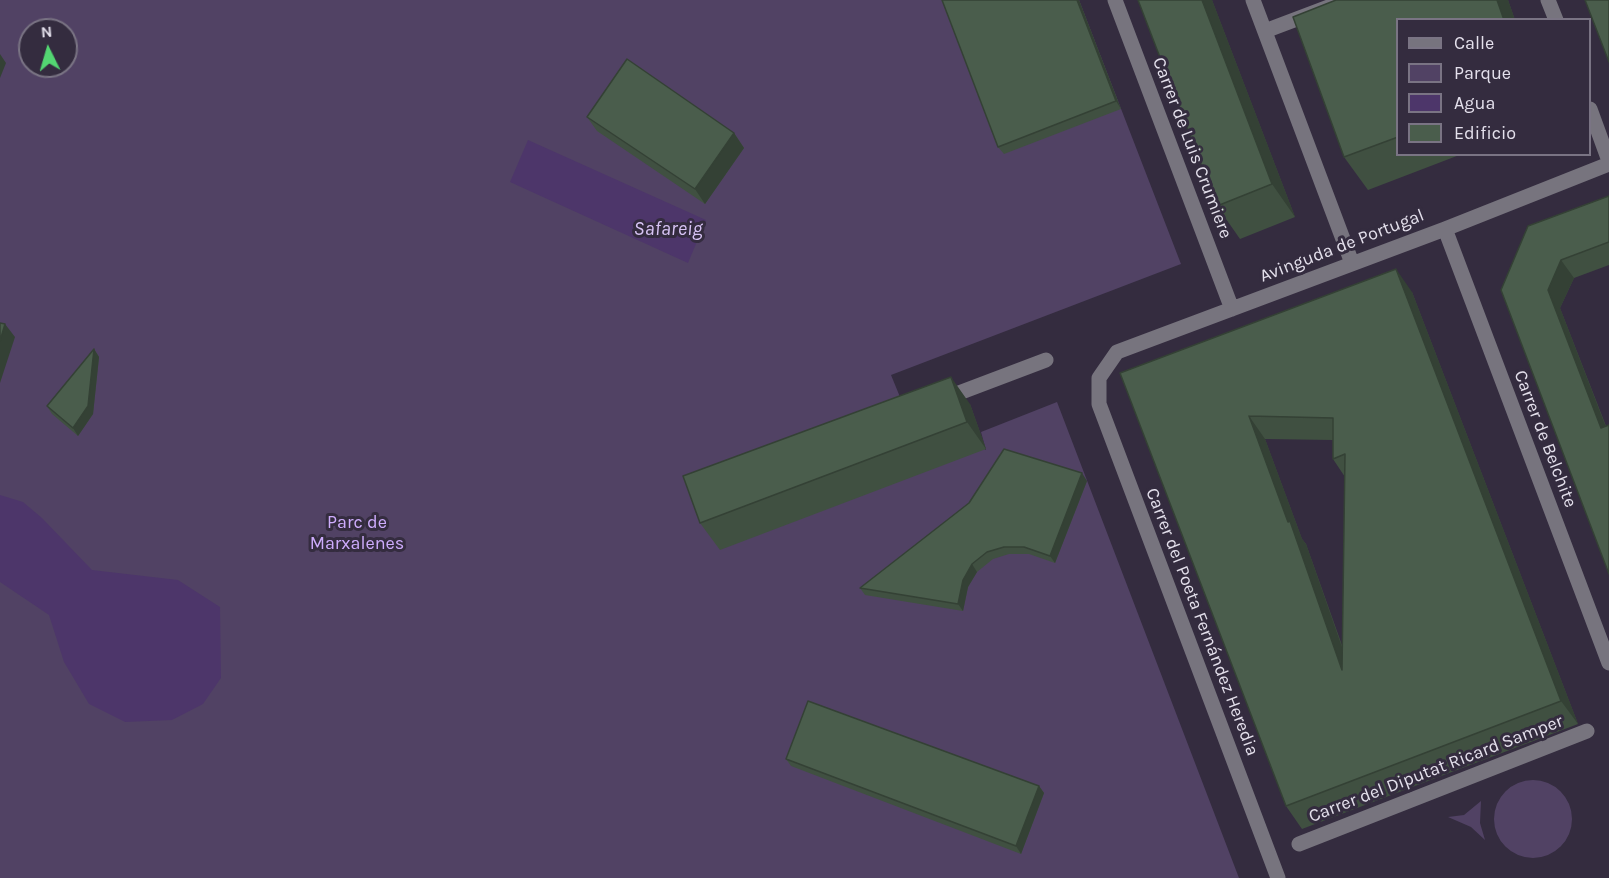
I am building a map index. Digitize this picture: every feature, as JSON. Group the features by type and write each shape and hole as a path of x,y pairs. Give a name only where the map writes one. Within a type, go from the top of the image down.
{"street":[{"name":"Carrer de Luis Crumiere","path":"1115,0 1232,309"},
{"path":"1253,0 1352,263"},
{"path":"1265,31 1347,0"},
{"path":"1548,0 1555,18"},
{"path":"1591,112 1609,162"},
{"name":"Avinguda de Portugal","path":"1099,378 1117,352 1445,229 1609,162"},
{"name":"Carrer de Belchite","path":"1445,229 1609,663"},
{"path":"926,405 1046,360"},
{"name":"Carrer del Poeta Fernández Heredia","path":"1099,378 1099,404 1278,878"},
{"name":"Carrer del Diputat Ricard Samper","path":"1299,844 1587,731"}],"green space":[{"name":"Parc de Marxalenes","path":"0,0 1079,0 1181,264 891,375 900,397 986,450 981,432 1057,402 1239,878 0,878"},
{"path":"1525,780 1541,780 1555,786 1566,797 1572,811 1572,827 1566,841 1555,852 1541,858 1525,858 1511,852 1500,841 1494,827 1494,811 1500,797 1511,786"},
{"path":"1481,801 1480,823 1485,840 1471,827 1448,817 1464,815"}],"water":[{"name":"Safareig","path":"528,140 706,220 688,263 510,182"},
{"path":"0,495 23,502 42,518 92,570 178,580 220,607 221,678 203,704 172,720 125,722 89,704 64,662 49,615 0,582"}],"building":[{"path":"942,0 1077,0 1116,101 998,147"},
{"path":"1138,0 1202,0 1272,184 1217,206"},
{"path":"1336,0 1497,0 1503,18 1396,18 1396,138 1344,157 1293,17"},
{"path":"1585,0 1609,0 1609,62"},
{"path":"627,59 734,133 695,189 587,117"},
{"path":"1609,196 1609,242 1561,260 1548,290 1601,428 1609,425 1609,574 1501,290 1528,226"},
{"path":"1396,269 1561,701 1286,806 1120,373","holes":["1249,416 1333,418 1333,459 1345,454 1342,670 1290,521 1288,522"]},
{"path":"0,323 5,324 0,341"},
{"path":"94,349 88,406 73,428 47,406"},
{"path":"951,377 967,422 700,523 683,476"},
{"path":"1004,449 1082,473 1050,556 1024,547 1004,547 987,552 972,564 963,580 958,604 860,588 969,503"},
{"path":"808,701 1039,786 1016,846 786,759"}]}
